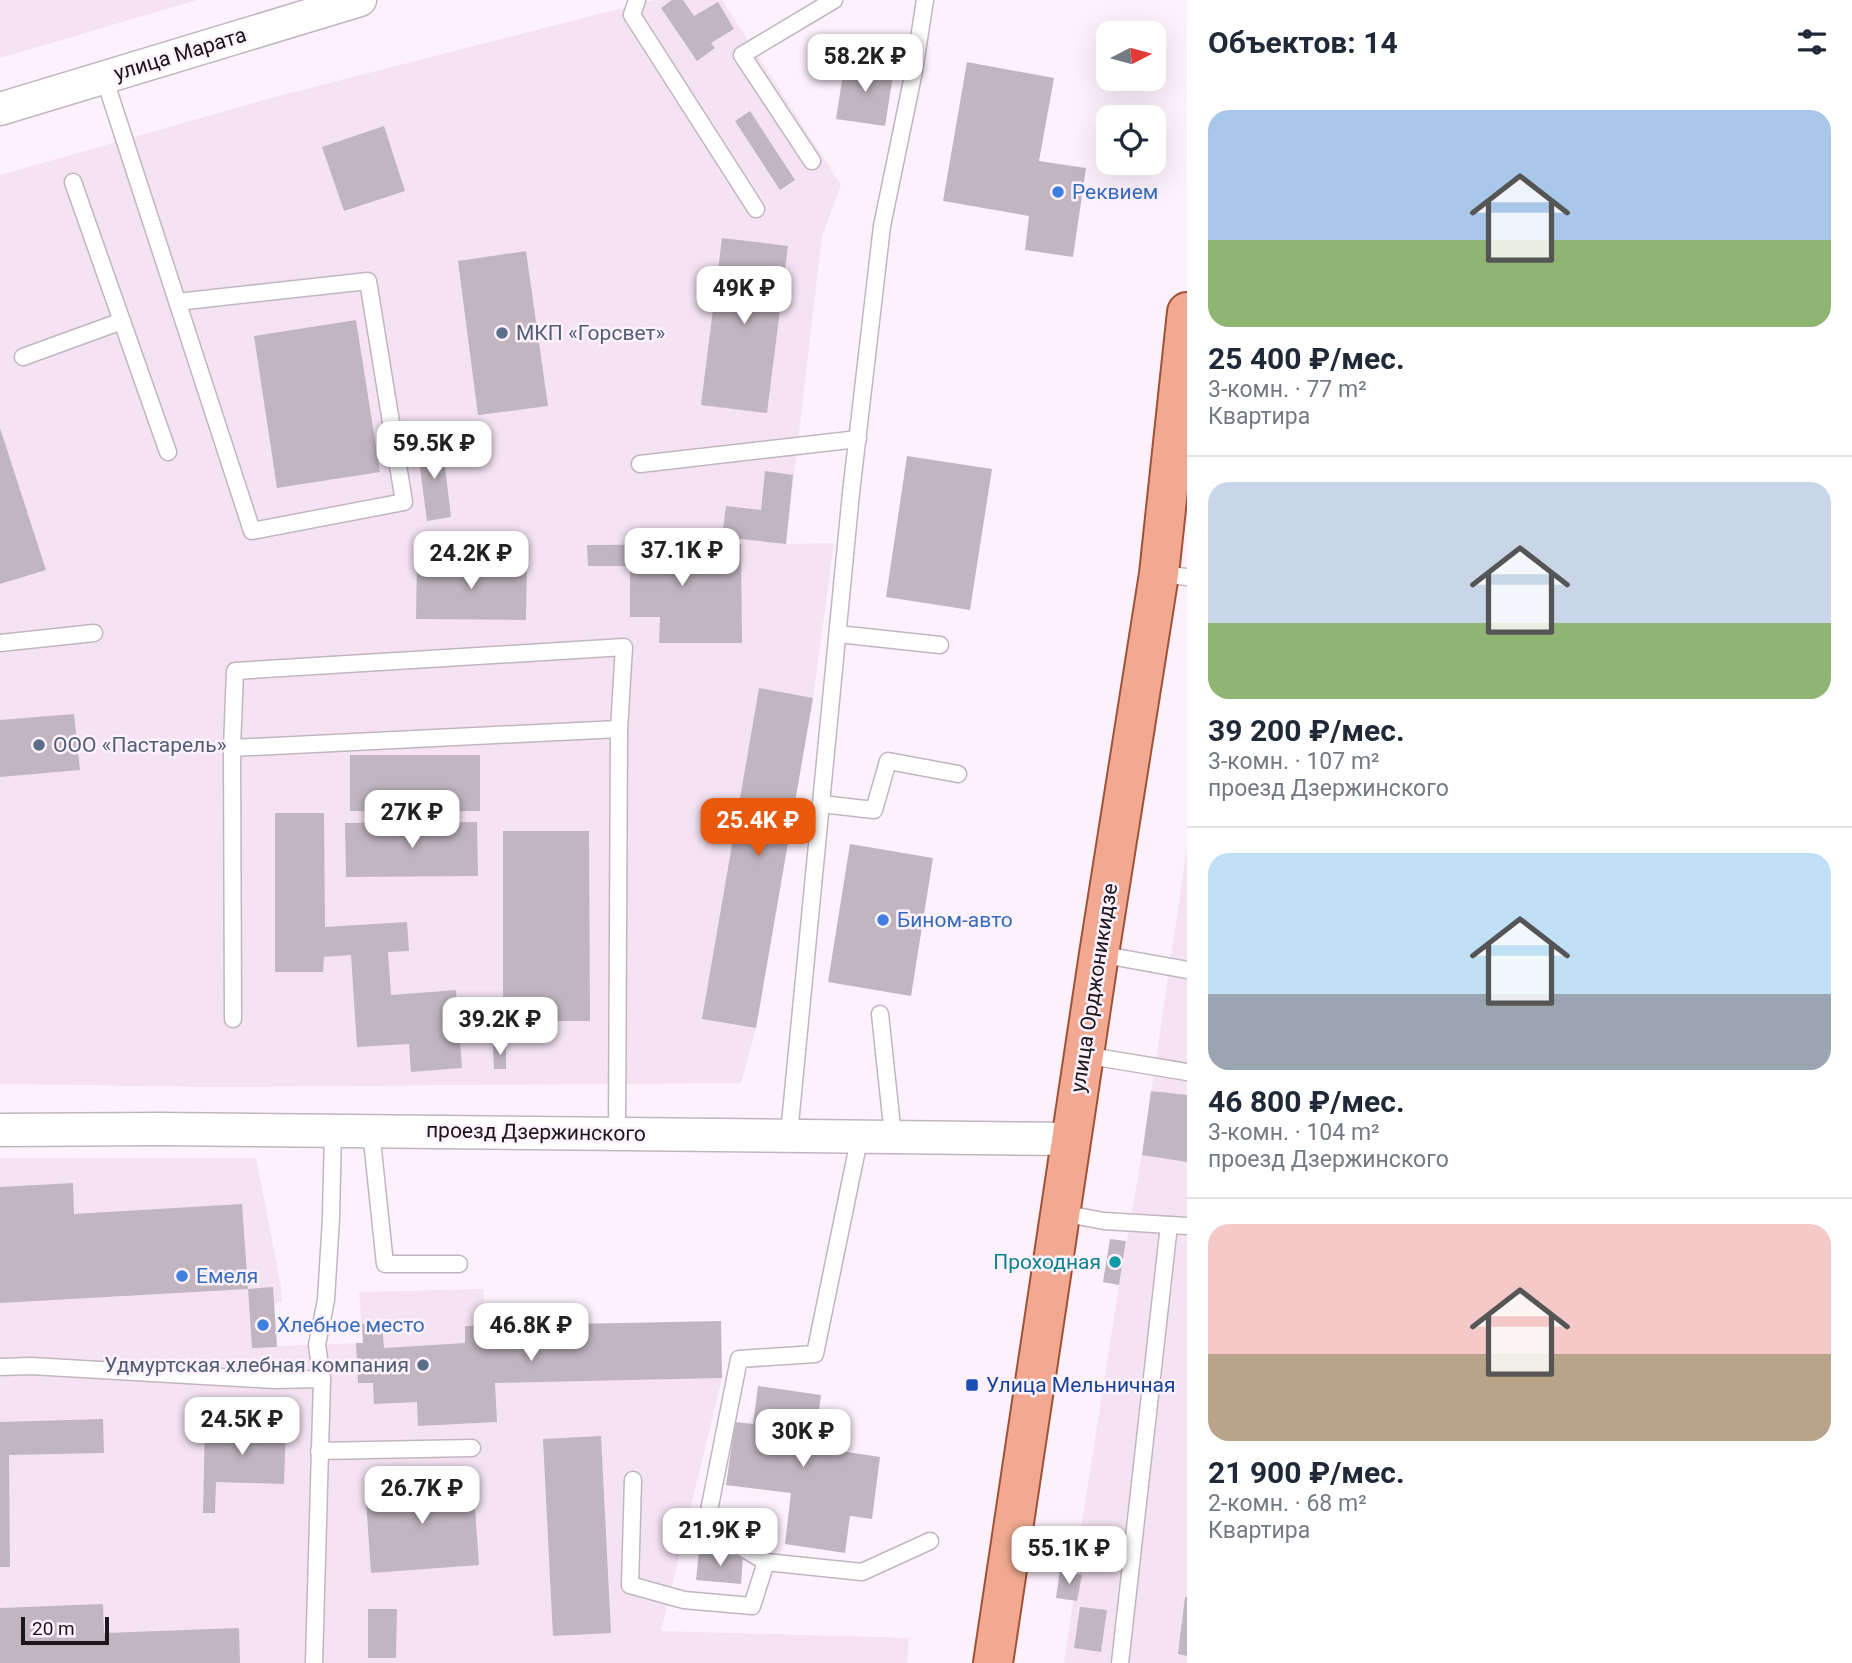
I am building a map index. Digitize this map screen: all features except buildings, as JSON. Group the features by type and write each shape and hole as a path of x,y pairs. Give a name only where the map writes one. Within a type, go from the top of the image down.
{"main road":[{"name":"улица Орджоникидзе","path":"993,1663 1099,954 1173,575 1187,312"}],"street":[{"name":"улица Марата","path":"0,109 360,0"},
{"name":"проезд Дзержинского","path":"0,1130 371,1130 1072,1139"}],"lane":[{"path":"637,0 632,15 756,209"},
{"path":"812,161 742,55 834,0"},
{"path":"789,1135 838,634 882,226 914,71 925,0"},
{"path":"104,78 177,302 252,531 404,502 368,282 177,302"},
{"path":"73,182 168,452"},
{"path":"23,357 122,321"},
{"path":"639,464 858,439"},
{"path":"0,643 94,632"},
{"path":"838,634 940,645"},
{"path":"233,1019 234,671 624,647 619,729 617,1133"},
{"path":"232,748 619,729"},
{"path":"821,804 874,810 888,761 958,774"},
{"path":"1099,954 1187,970"},
{"path":"880,1014 893,1136"},
{"path":"1084,1055 1187,1072"},
{"path":"314,1663 322,1379 317,1345 326,1300 333,1130"},
{"path":"371,1130 384,1264 458,1264"},
{"path":"860,1135 815,1354 738,1359 706,1526 766,1562 862,1572 930,1541"},
{"path":"1061,1213 1104,1221 1187,1226"},
{"path":"1120,1663 1169,1225"},
{"path":"0,1367 31,1366 275,1380 322,1379"},
{"path":"320,1451 472,1448"},
{"path":"633,1480 630,1585 684,1600 752,1606 766,1562"}],"shaded area":[{"path":"0,0 197,0 0,58"},
{"path":"654,0 722,0 841,185 822,236 786,544 834,543 813,698 756,1028 741,1083 217,1087 0,1084 0,175 271,98"},
{"path":"1187,847 1187,1663 1064,1663 1077,1575 1074,1574 1142,1155"},
{"path":"0,1158 256,1158 281,1286 282,1302 274,1304 277,1346 363,1343 359,1292 483,1289 489,1383 722,1378 661,1631 909,1638 907,1663 0,1663"}],"place":[{"name":"Реквием","path":"1058,192"},
{"name":"МКП «Горсвет»","path":"502,333"},
{"name":"ООО «Пастарель»","path":"39,745"},
{"name":"Бином-авто","path":"883,920"},
{"name":"Проходная","path":"1115,1262"},
{"name":"Емеля","path":"182,1276"},
{"name":"Хлебное место","path":"263,1325"},
{"name":"Удмуртская хлебная компания","path":"423,1365"},
{"name":"Улица Мельничная","path":"972,1385"}]}
